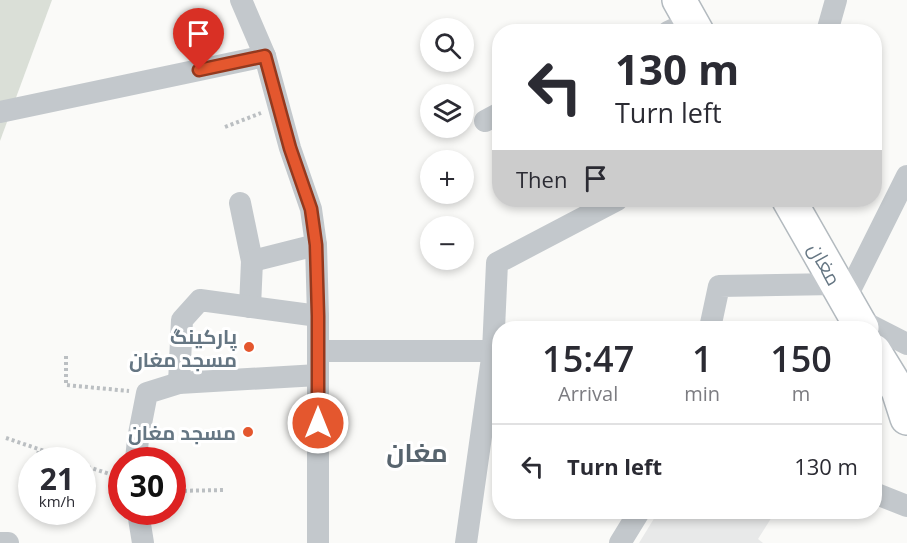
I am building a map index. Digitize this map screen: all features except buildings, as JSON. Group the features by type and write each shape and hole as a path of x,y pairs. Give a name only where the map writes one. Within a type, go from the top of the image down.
{"street":[{"path":"241,0 265,56 290,148 311,209 316,245 318,316 318,543"},
{"path":"829,24 836,0"},
{"path":"0,112 265,56"},
{"path":"849,308 907,176"},
{"path":"240,203 252,261 250,307"},
{"path":"496,321 497,264 604,207"},
{"name":"مغان","path":"793,207 849,308"},
{"path":"252,261 316,245"},
{"path":"711,321 718,286 849,308 870,321"},
{"path":"179,383 182,320 200,300 318,316"},
{"path":"882,328 907,344"},
{"path":"318,351 492,351"},
{"path":"882,365 904,403"},
{"path":"137,447 147,393 179,383 318,375"},
{"path":"466,543 492,377"},
{"path":"882,496 907,506"},
{"path":"620,543 635,519"},
{"path":"140,525 142,543"},
{"path":"0,543 8,543"}],"path":[{"path":"225,127 279,106"},
{"path":"66,356 66,385 147,393"},
{"path":"6,438 31,447"},
{"path":"186,491 225,490"}],"shaded area":[{"path":"0,0 52,0 0,141"},
{"path":"654,519 771,519 758,539 763,543 639,543"}],"place":[{"name":"پارکینگ مسجد مغان","path":"249,347"},
{"name":"مسجد مغان","path":"248,432"}],"district":[{"name":"مغان","path":"417,452"}],"route":[{"path":"199,70 265,56 290,148 311,209 316,245 318,423"}]}
